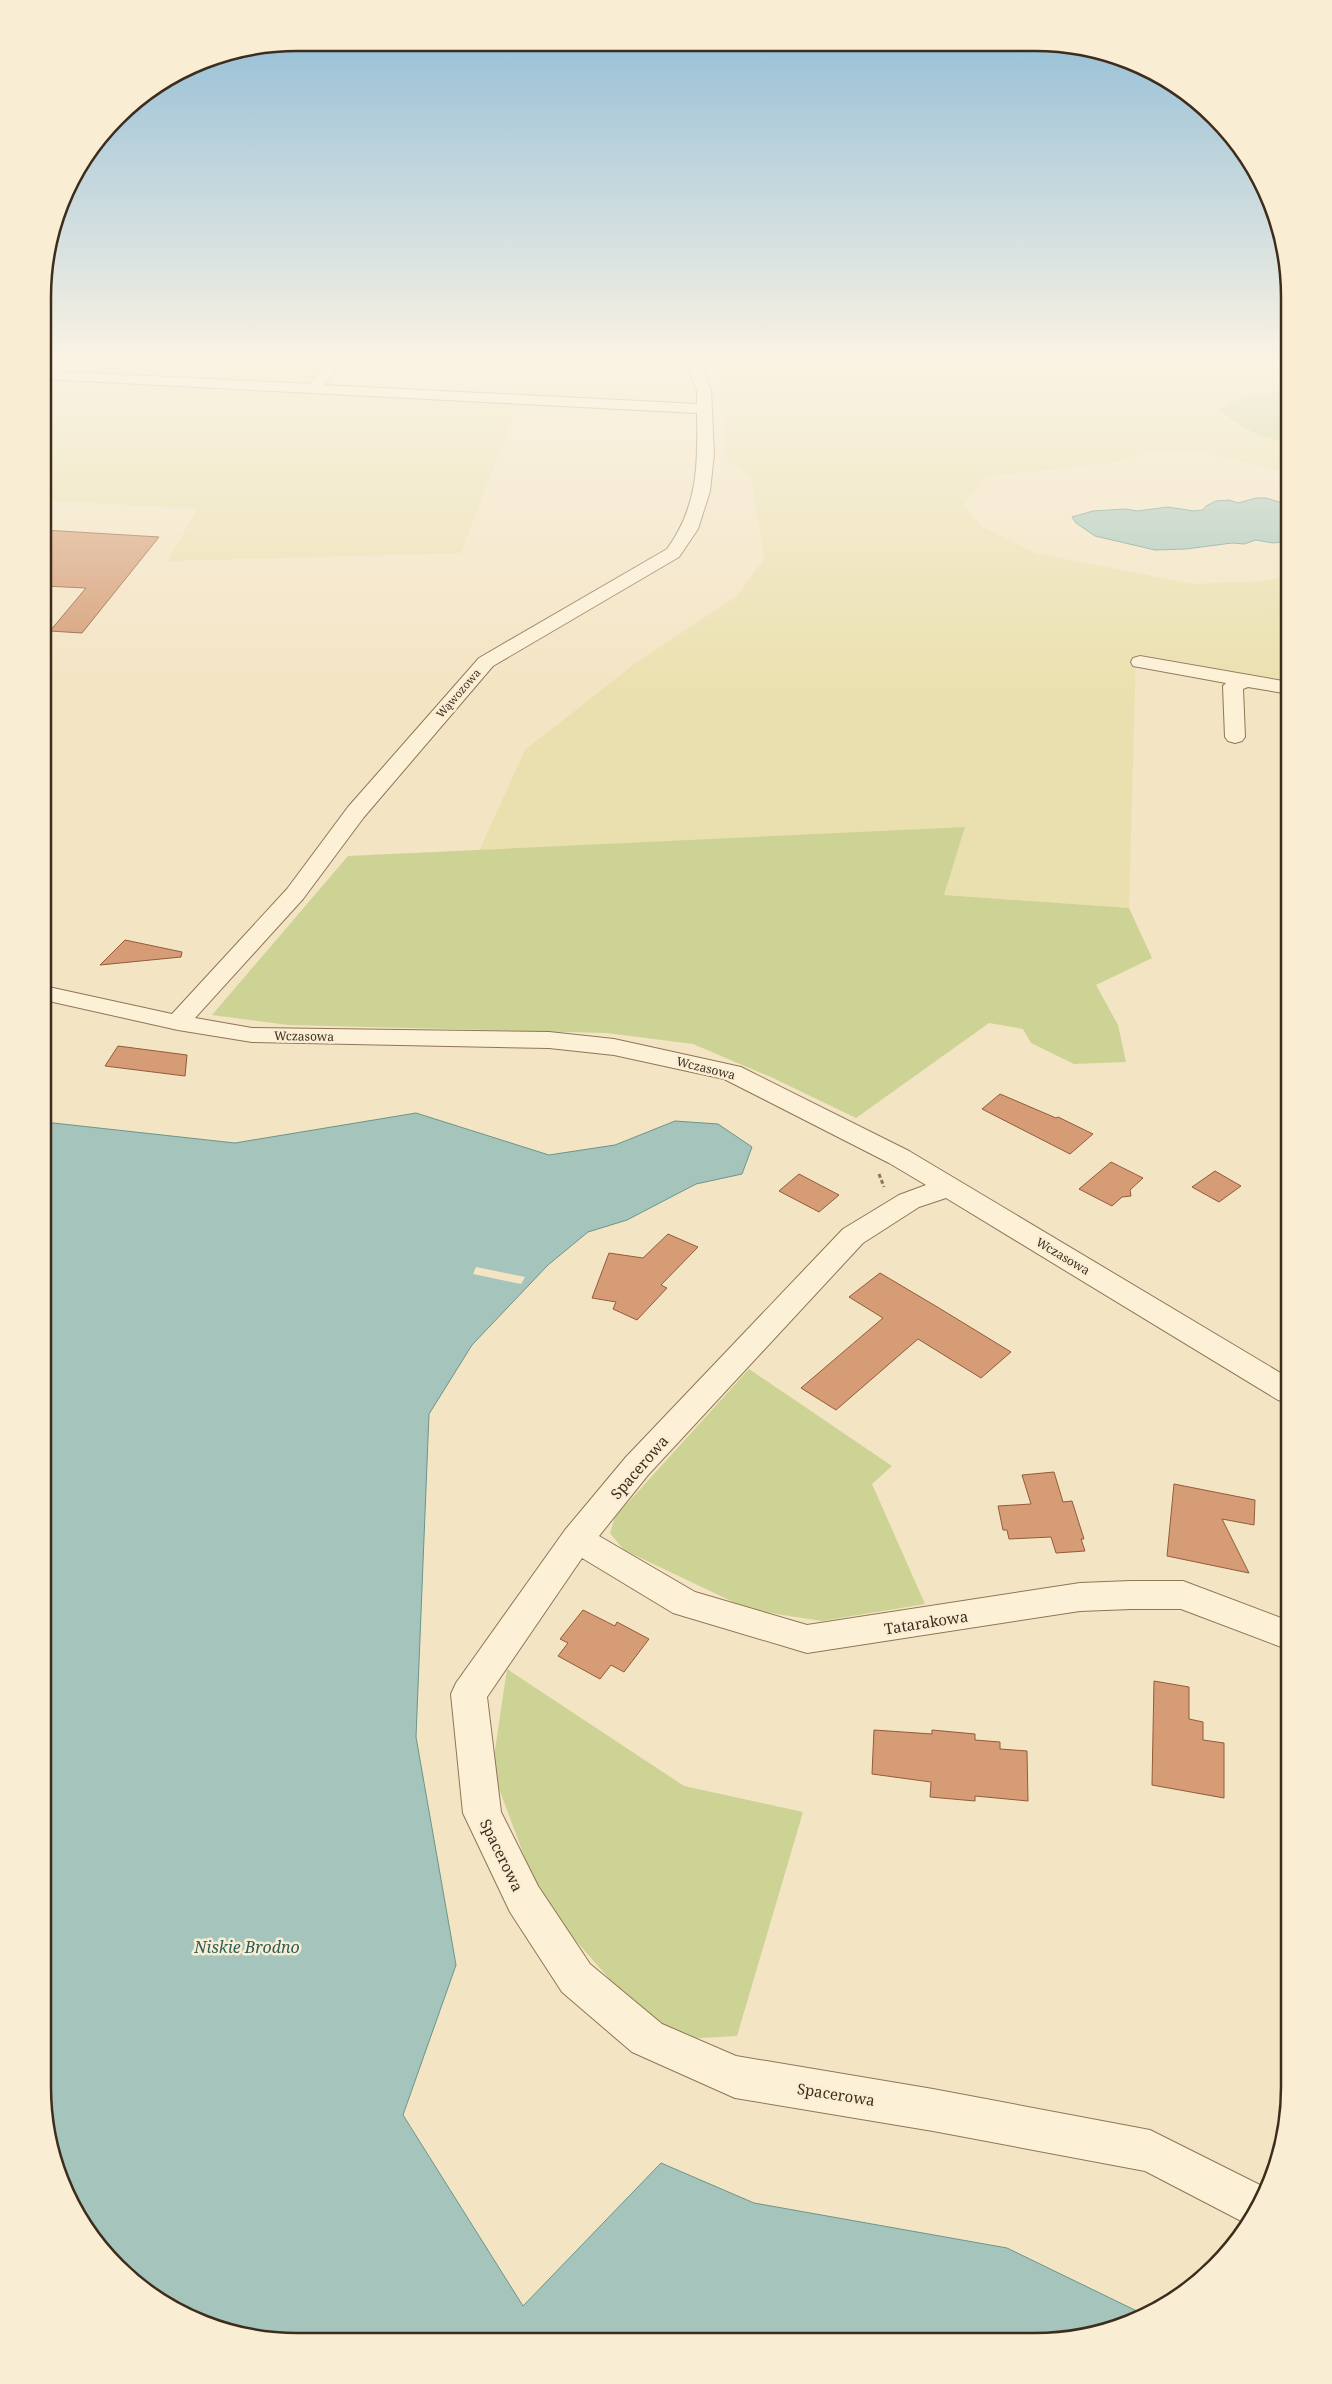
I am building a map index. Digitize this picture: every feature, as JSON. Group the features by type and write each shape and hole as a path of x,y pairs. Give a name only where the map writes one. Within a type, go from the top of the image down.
{"street":[{"name":"Wąwozowa","path":"178,1024 199,998 295,894 356,812 486,662 673,553 690,529 702,491 704,469"},
{"path":"1140,662 1281,686"},
{"path":"1235,737 1233,686 1248,680"},
{"name":"Wczasowa","path":"51,995 178,1024 252,1035 549,1040 614,1047 732,1073 899,1157 1281,1387"},
{"name":"Spacerowa","path":"949,1187 909,1201 853,1236 637,1466 578,1539 469,1694 482,1812 524,1899 576,1978 648,2038 735,2077 933,2110 1150,2151 1251,2204"},
{"name":"Tatarakowa","path":"578,1539 685,1603 807,1639 1080,1596 1183,1595 1281,1633"}],"path":[{"path":"877,1171 885,1189 899,1207"}],"shaded area":[{"path":"51,469 493,469 461,553 168,561 197,509 51,500"},
{"path":"740,469 1052,469 985,477 963,505 982,527 1035,553 1192,584 1266,581 1281,577 1281,680 1136,654 1129,908 944,895 965,827 479,851 525,750 633,665 737,596 765,558 750,477"}],"green space":[{"path":"965,827 944,895 1129,908 1152,958 1096,985 1118,1025 1126,1062 1074,1064 1031,1043 1023,1029 989,1023 856,1118 773,1078 693,1044 607,1033 288,1025 212,1015 348,856"},
{"path":"749,1369 892,1466 872,1484 925,1604 822,1621 750,1610 624,1550 610,1533 615,1517"},
{"path":"507,1669 684,1786 803,1812 737,2036 683,2039 620,1991 541,1901 492,1770"}],"water":[{"path":"1256,498 1266,498 1281,503 1281,542 1273,543 1256,540 1244,544 1232,543 1186,549 1155,550 1095,536 1076,523 1072,517 1093,511 1125,509 1138,511 1168,507 1194,511 1203,510 1206,506 1216,501 1229,500 1238,503"},
{"name":"Niskie Brodno","path":"416,1113 549,1155 615,1145 675,1121 718,1124 752,1147 742,1174 696,1184 627,1220 588,1232 548,1265 472,1345 429,1414 416,1737 456,1965 403,2115 523,2306 661,2163 754,2203 1007,2248 1136,2311 1114,2320 1083,2328 1035,2333 297,2333 265,2331 218,2320 174,2300 135,2272 102,2237 84,2210 64,2166 53,2119 51,2087 51,1123 235,1143"}],"pier":[{"path":"476,1267 525,1277 521,1284 473,1274"}],"building":[{"path":"51,530 159,537 82,633 51,631 86,588 51,586"},
{"path":"125,940 182,952 181,957 100,965"},
{"path":"118,1046 187,1055 185,1076 105,1066"},
{"path":"1000,1094 1056,1118 1058,1117 1093,1134 1070,1154 982,1109"},
{"path":"1111,1162 1143,1178 1130,1190 1131,1196 1122,1197 1112,1206 1079,1189"},
{"path":"1215,1171 1241,1186 1219,1202 1192,1187"},
{"path":"799,1174 839,1195 819,1212 779,1191"},
{"path":"668,1234 698,1247 661,1285 667,1288 637,1320 613,1309 616,1302 592,1298 609,1253 643,1258"},
{"path":"880,1273 1011,1352 981,1378 918,1339 836,1410 801,1388 883,1318 849,1297"},
{"path":"1054,1472 1063,1502 1072,1501 1084,1539 1081,1539 1085,1551 1056,1553 1051,1537 1009,1539 1007,1530 1003,1530 998,1506 1031,1504 1022,1475"},
{"path":"1174,1484 1255,1500 1254,1525 1222,1519 1249,1573 1167,1556"},
{"path":"583,1610 615,1626 617,1622 649,1639 624,1672 611,1665 600,1679 558,1656 568,1643 560,1639"},
{"path":"1154,1681 1189,1687 1189,1719 1203,1722 1203,1740 1224,1743 1224,1798 1152,1785"},
{"path":"874,1730 932,1734 932,1730 975,1734 975,1740 1000,1742 1000,1749 1027,1751 1028,1801 975,1796 975,1801 930,1797 931,1782 872,1774"}]}
